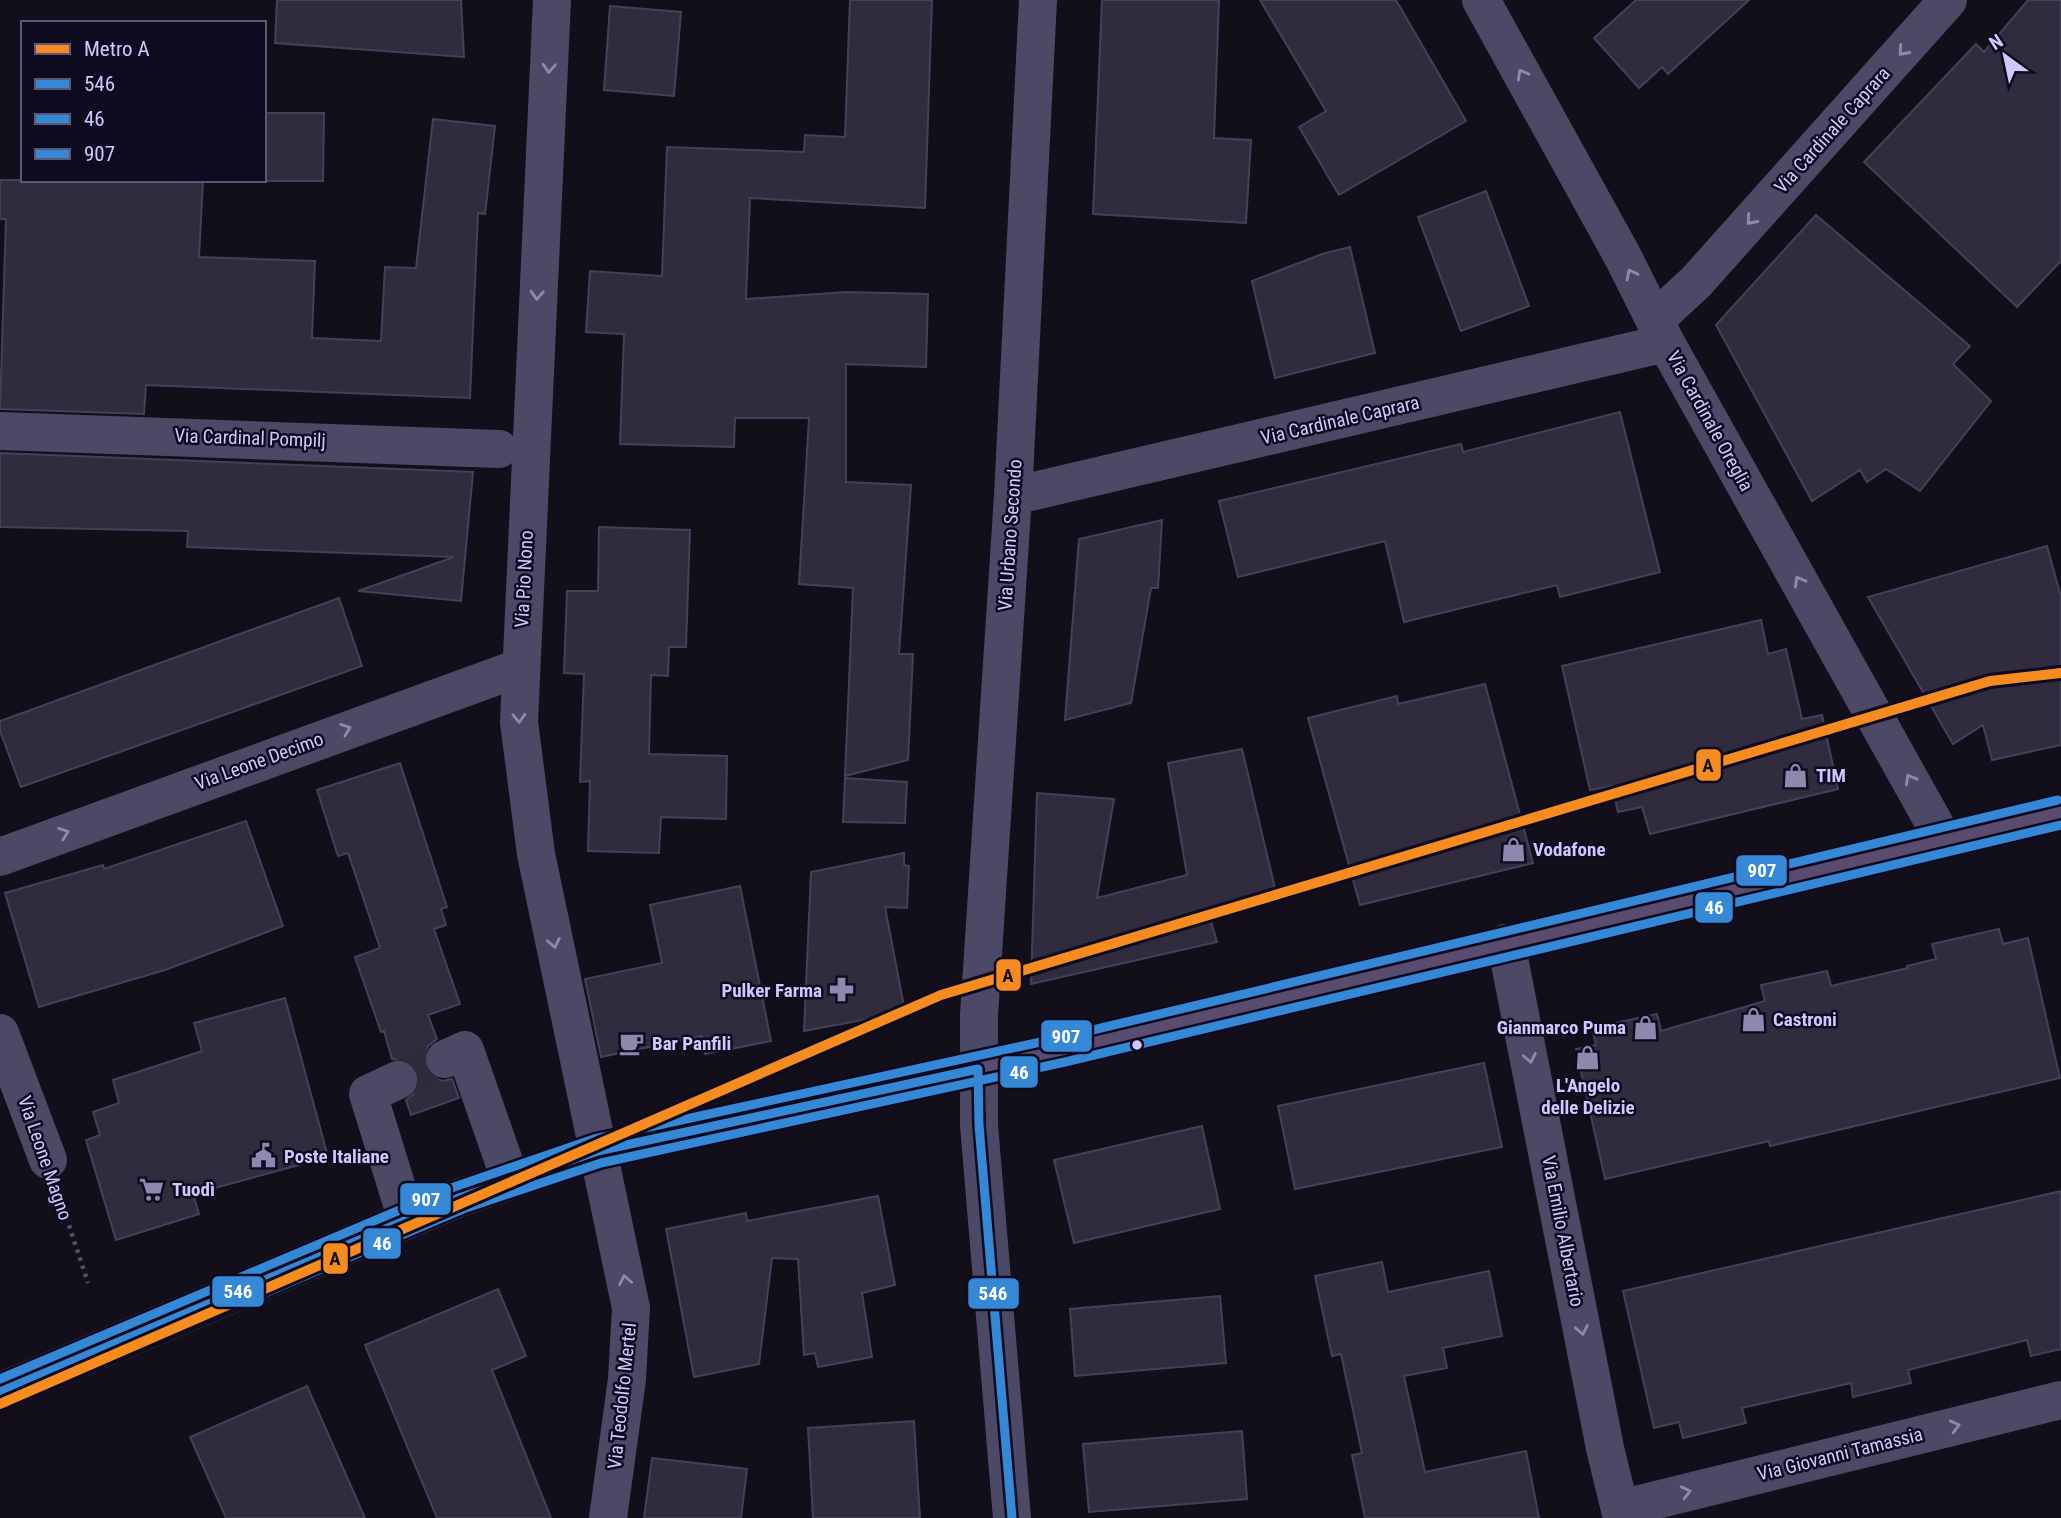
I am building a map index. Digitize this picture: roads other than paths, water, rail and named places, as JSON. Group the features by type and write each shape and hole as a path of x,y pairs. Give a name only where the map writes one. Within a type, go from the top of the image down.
{"main road":[{"path":"0,1392 407,1220 510,1179 598,1151 978,1069 2061,811"}],"street":[{"name":"Via Pio Nono","path":"552,0 519,667 519,722 536,855 598,1151"},
{"name":"Via Urbano Secondo","path":"1012,1518 979,1125 979,1000 1013,496 1038,0"},
{"name":"Via Cardinale Oreglia","path":"1481,0 1661,331 1944,839"},
{"name":"Via Cardinale Caprara","path":"1013,496 1661,331 1696,282 1948,0"},
{"name":"Via Cardinal Pompilj","path":"0,431 347,441 499,449"},
{"name":"Via Leone Decimo","path":"0,857 519,667"},
{"name":"Via Emilio Albertario","path":"1506,943 1605,1448 1621,1513"},
{"name":"Via Leone Magno","path":"0,1033 48,1160"},
{"path":"445,1059 465,1050 510,1179"},
{"path":"398,1080 369,1094 407,1220"},
{"name":"Via Teodolfo Mertel","path":"598,1151 631,1308 627,1379 608,1518"},
{"name":"Via Giovanni Tamassia","path":"1621,1513 2061,1400"}],"tunnel":[{"path":"398,1080 445,1059"}],"metro line":[{"name":"A","path":"0,1404 941,995 1990,681 2061,673"}],"place":[{"name":"TIM","path":"1796,775"},
{"name":"Vodafone","path":"1513,849"},
{"name":"Pulker Farma","path":"842,990"},
{"name":"Castroni","path":"1753,1019"},
{"name":"Gianmarco Puma","path":"1646,1027"},
{"name":"Bar Panfili","path":"632,1043"},
{"name":"L'Angelo delle Delizie","path":"1588,1057"},
{"name":"Poste Italiane","path":"264,1156"},
{"name":"Tuodì","path":"152,1189"}]}
